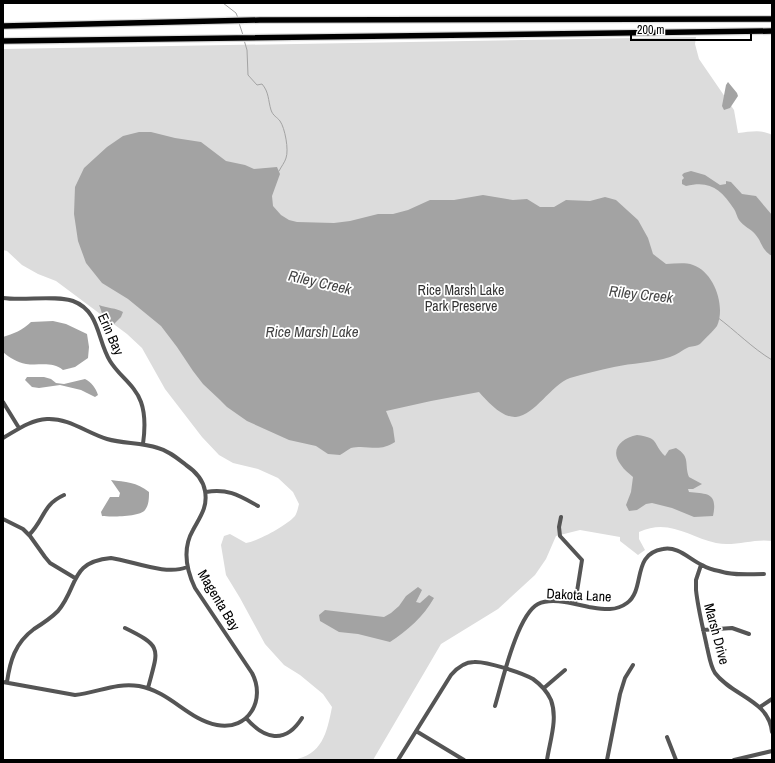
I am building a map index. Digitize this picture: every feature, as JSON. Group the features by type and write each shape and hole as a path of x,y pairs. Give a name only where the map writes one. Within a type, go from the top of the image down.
{"highway":[{"path":"3,26 260,20 772,19"},
{"path":"3,41 772,31"},
{"path":"3,44 20,41"}],"street":[{"name":"Erin Bay","path":"3,298 65,299 80,304 86,309 95,321 103,346 111,362 132,386 139,398 145,421 143,444"},
{"path":"3,402 19,428"},
{"path":"3,438 19,428 38,420 56,420 72,424 109,440 143,444 167,451 196,472 206,492 218,490 232,492 258,506"},
{"name":"Magenta Bay","path":"206,492 203,513 192,531 186,548 187,567 195,588 255,679 258,693 257,700 246,718"},
{"path":"29,535 36,528 48,506 58,497 64,495"},
{"path":"560,517 560,536 582,560 575,604"},
{"path":"3,519 14,524 29,535 50,563 75,578"},
{"name":"Dakota Lane","path":"495,706 506,669 524,619 530,610 539,604 552,601 606,610 619,607 630,600 634,595 644,561 650,555 664,548 675,550 701,565 720,572 737,574 764,574"},
{"path":"187,567 182,569 163,569 119,559 104,559 89,564 83,568 75,578 67,596 58,610 26,636 16,648 5,682 76,695 115,686 138,686 148,688 164,695 195,717 206,722 225,726 246,718 264,734 278,736 291,731 297,726 302,718"},
{"name":"Marsh Drive","path":"701,565 696,580 696,590 703,630 714,671 723,682 760,707 771,725 772,732"},
{"path":"125,628 149,641 156,650 156,659 148,688"},
{"path":"703,630 732,628 749,634"},
{"path":"398,760 451,675 464,665 473,662 483,662 532,678 544,688 550,697 554,720 547,760"},
{"path":"607,760 620,694 625,678 633,665"},
{"path":"544,688 565,670"},
{"path":"760,707 772,699"},
{"path":"416,731 464,760"},
{"path":"667,736 676,760"},
{"path":"734,760 772,751"}],"green space":[{"name":"Rice Marsh Lake Park Preserve","path":"696,37 695,44 699,59 734,110 738,133 760,131 772,135 772,541 765,540 723,544 706,540 679,530 660,527 650,528 639,532 639,539 645,550 638,555 620,541 620,537 580,530 556,536 546,559 535,575 498,609 441,644 373,760 293,760 311,753 317,748 322,741 328,726 332,707 323,694 300,675 284,665 265,644 226,575 221,545 224,536 230,534 246,543 272,532 295,516 299,504 293,492 278,478 258,469 233,463 219,455 202,437 165,389 142,348 127,334 56,281 38,274 22,265 7,251 3,250 3,49"}],"water":[{"path":"728,82 738,96 730,108 724,110 722,106 726,85"},
{"name":"Rice Marsh Lake","path":"139,132 151,132 201,142 226,161 245,165 254,169 277,167 280,174 272,196 273,206 281,215 289,220 297,222 334,223 350,221 378,214 393,214 408,210 430,200 454,200 483,195 513,200 527,199 540,207 554,207 566,200 590,201 605,197 616,200 638,220 648,238 653,254 666,264 690,264 700,269 707,275 712,282 719,300 720,309 717,326 700,344 689,347 673,356 656,361 608,368 570,378 556,387 536,406 523,415 511,417 506,415 496,409 479,392 431,401 386,411 393,428 395,442 378,448 351,448 340,455 328,454 316,446 289,440 247,421 227,407 203,384 161,326 128,299 102,283 86,263 78,241 74,214 75,187 84,168 107,147 123,136"},
{"path":"691,171 705,175 720,185 726,184 726,181 731,182 742,194 756,196 772,215 772,256 763,248 758,237 738,219 735,210 719,191 708,185 694,184 686,186 682,184 682,180 684,178 682,175"},
{"path":"99,305 123,312 121,317 113,325 108,325"},
{"path":"53,321 66,324 87,334 89,347 88,358 75,367 63,370 59,367 50,365 26,364 14,360 3,352 3,337 18,331 31,322"},
{"path":"27,377 44,377 51,379 56,383 64,384 85,379 93,386 98,395 95,397 81,390 60,385 39,388 32,387 25,380"},
{"path":"637,435 653,440 665,456 669,450 676,448 684,454 689,477 702,484 693,489 688,489 689,492 706,494 712,498 714,502 713,516 694,517 672,508 652,503 646,504 637,510 629,511 626,505 631,492 633,477 618,460 616,454 618,446 622,442"},
{"path":"111,480 135,484 149,492 148,504 145,510 131,515 102,516 101,512 110,497 119,497 120,493"},
{"path":"418,587 422,590 416,602 420,603 429,595 434,598 415,623 390,642 358,634 339,632 320,621 319,615 325,610 384,617 399,606 406,596"}],"waterway":[{"name":"Riley Creek","path":"223,3 236,13 238,18"},
{"name":"Riley Creek","path":"239,23 243,35"},
{"name":"Riley Creek","path":"244,40 247,50 248,75 257,85 262,84 264,87 272,112 282,124 285,134 287,154 279,171"},
{"name":"Riley Creek","path":"717,317 772,360"}]}
